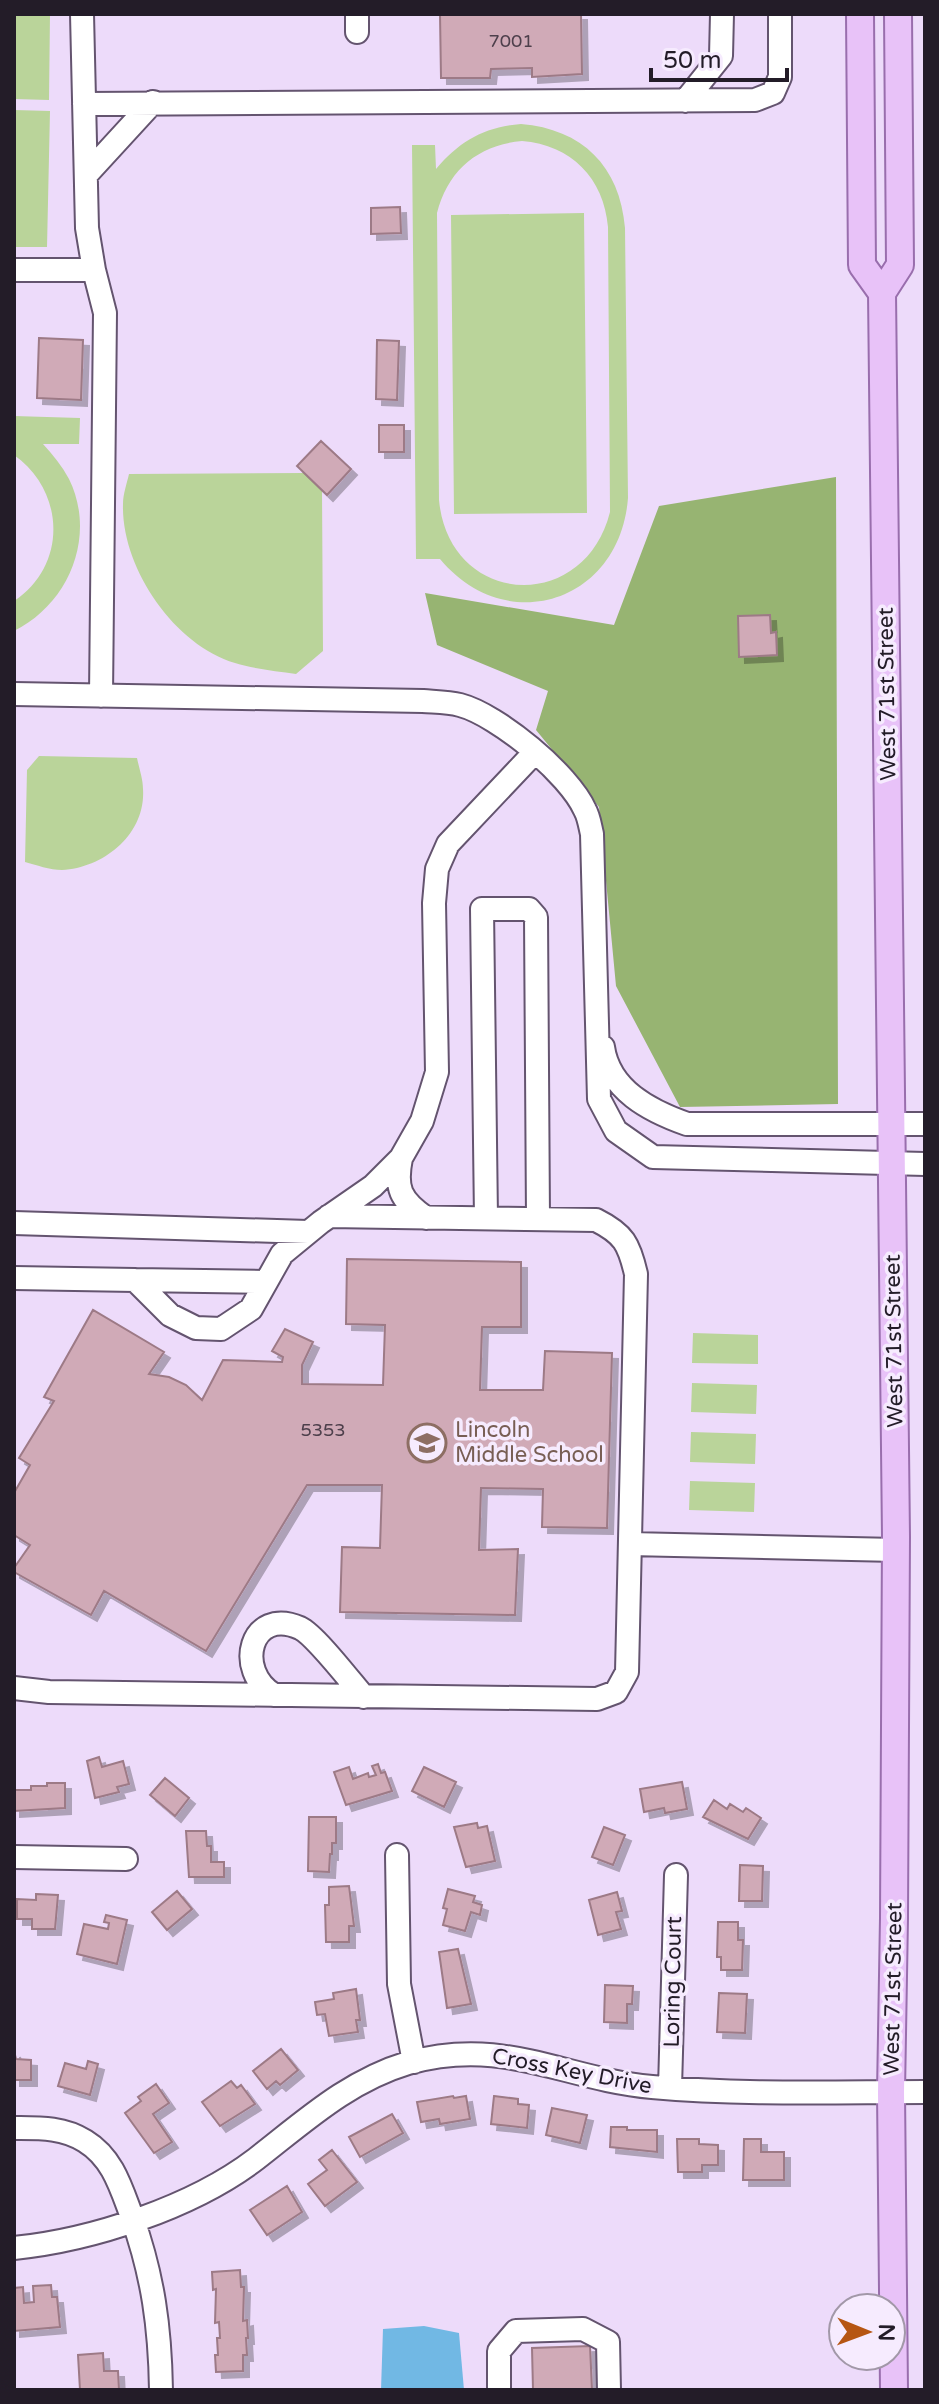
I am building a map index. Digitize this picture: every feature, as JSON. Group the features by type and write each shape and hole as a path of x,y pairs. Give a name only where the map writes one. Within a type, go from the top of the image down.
{"main road":[{"path":"860,14 862,265 882,293"},
{"name":"West 71st Street","path":"894,2390 891,2092 896,1550 882,293 900,265 898,14"}],"street":[{"path":"82,14 87,228 105,313 101,696"},
{"path":"685,101 721,56 722,14"},
{"path":"84,104 755,100 773,93 780,77 780,14"},
{"path":"86,175 153,102"},
{"path":"14,270 94,270"},
{"path":"14,694 435,702 460,706 485,716 512,731 535,752 569,787 585,809 592,834 599,1099 616,1131 653,1157 925,1164"},
{"path":"135,1280 170,1315 196,1328 221,1329 251,1309 282,1254 373,1186 401,1158 422,1121 437,1072 434,903 437,869 448,844 535,752"},
{"path":"486,1218 482,909 529,909 536,917 538,1219"},
{"path":"596,1002 604,1055 621,1087 656,1113 687,1124 925,1124"},
{"path":"401,1158 396,1182 409,1206 426,1218"},
{"path":"14,1688 49,1692 597,1699 616,1692 627,1672 636,1274 631,1250 617,1231 596,1220 329,1216"},
{"path":"14,1223 308,1232"},
{"path":"14,1278 265,1282"},
{"path":"630,1544 896,1550"},
{"path":"233,1695 246,1683 251,1664 251,1645 261,1630 278,1622 303,1629 364,1697"},
{"path":"251,1664 261,1687 274,1695"},
{"path":"397,1855 399,1984 414,2062"},
{"path":"14,1857 126,1859"},
{"name":"Loring Court","path":"670,2088 676,1875"},
{"name":"Cross Key Drive","path":"14,2248 74,2238 182,2201 255,2160 330,2100 359,2082 414,2062 465,2054 507,2055 619,2081 670,2088 925,2092"},
{"path":"14,2128 59,2130 90,2144 109,2161 141,2239 154,2292 161,2390"},
{"path":"499,2390 499,2351 516,2331 583,2329 608,2342 609,2390"}],"green space":[{"path":"14,14 50,14 49,100 14,99"},
{"path":"14,110 50,111 47,247 14,247"},
{"path":"508,126 543,127 579,143 594,155 615,186 625,228 628,498 620,534 605,563 583,584 556,598 527,602 497,598 467,584 440,559 416,559 412,145 435,145 436,169 474,137","holes":["522,141 556,149 582,167 600,193 605,209 608,227 610,512 596,545 574,569 547,582 518,585 491,578 466,562 448,535 439,500 437,213 449,184 467,162 506,143"]},
{"path":"584,213 587,513 454,514 451,215"},
{"path":"14,416 80,418 79,444 43,444 69,479 77,501 80,523 73,566 63,586 50,604 14,631 14,601 32,586 44,568 51,548 53,528 51,508 43,488 31,470 14,455"},
{"path":"305,473 322,491 323,651 296,674 242,665 213,654 172,621 141,577 125,528 123,500 129,474"},
{"path":"836,477 838,1104 680,1107 616,986 599,807 536,730 548,691 437,645 425,593 614,625 659,506"},
{"path":"39,756 137,758 143,785 142,805 138,820 119,846 93,863 78,868 57,870 25,862 27,770"},
{"path":"693,1333 758,1335 758,1364 692,1363"},
{"path":"692,1383 757,1385 756,1414 691,1412"},
{"path":"691,1432 756,1434 755,1464 690,1462"},
{"path":"690,1481 755,1483 754,1512 689,1510"}],"water":[{"path":"424,2326 459,2333 464,2390 381,2390 383,2329"}],"building":[{"path":"440,14 581,14 582,74 532,77 532,68 491,69 490,78 441,78"},
{"path":"400,207 401,233 371,234 371,208"},
{"path":"39,338 83,340 81,400 37,398"},
{"path":"377,340 399,341 397,400 376,399"},
{"path":"379,425 404,425 404,452 379,452"},
{"path":"321,441 351,469 327,495 297,466"},
{"path":"770,615 771,633 776,632 777,655 739,657 738,616"},
{"path":"347,1259 521,1262 521,1327 482,1327 480,1390 543,1390 545,1351 612,1353 607,1528 542,1527 543,1489 481,1488 479,1550 518,1549 515,1615 340,1612 342,1547 380,1548 382,1485 307,1485 206,1651 104,1591 91,1615 14,1572 30,1545 14,1535 14,1493 30,1465 19,1458 54,1401 44,1397 93,1310 164,1352 149,1374 169,1377 186,1385 202,1400 223,1360 282,1362 283,1357 272,1351 285,1329 313,1342 302,1365 302,1384 383,1385 385,1325 346,1324"},
{"path":"99,1757 102,1767 123,1761 129,1784 117,1787 119,1792 95,1798 87,1761"},
{"path":"378,1764 381,1773 385,1772 392,1791 346,1805 334,1772 349,1767 353,1779 368,1773 369,1777 376,1775 372,1766"},
{"path":"424,1767 456,1782 444,1807 412,1791"},
{"path":"165,1778 189,1798 175,1816 150,1795"},
{"path":"682,1782 687,1809 665,1813 664,1808 644,1812 640,1789"},
{"path":"47,1783 65,1783 65,1808 14,1811 14,1790 31,1790 31,1786 47,1786"},
{"path":"714,1800 727,1809 730,1804 743,1812 746,1808 761,1818 748,1839 703,1817"},
{"path":"309,1817 336,1817 336,1843 332,1843 329,1872 308,1871"},
{"path":"477,1823 478,1828 487,1826 495,1861 466,1867 454,1827"},
{"path":"604,1827 625,1835 613,1865 592,1857"},
{"path":"186,1831 206,1831 207,1846 211,1846 211,1862 224,1862 224,1877 189,1877"},
{"path":"740,1865 763,1866 762,1901 739,1901"},
{"path":"349,1886 354,1926 349,1926 349,1942 326,1942 325,1905 329,1905 329,1887"},
{"path":"448,1889 475,1896 473,1902 482,1905 480,1915 471,1912 465,1931 443,1925"},
{"path":"177,1891 192,1909 167,1930 152,1912"},
{"path":"617,1892 622,1911 616,1912 621,1929 598,1935 589,1900"},
{"path":"36,1894 58,1895 55,1929 32,1929 32,1919 17,1919 17,1899 36,1900"},
{"path":"106,1915 127,1920 117,1964 77,1954 84,1924 108,1929 109,1923 104,1922"},
{"path":"718,1922 738,1922 738,1940 743,1940 742,1970 721,1970 721,1957 717,1957"},
{"path":"458,1949 471,2004 447,2008 439,1952"},
{"path":"605,1985 633,1986 632,2004 627,2004 627,2023 604,2022"},
{"path":"356,1989 360,2020 356,2020 358,2032 329,2036 325,2014 317,2015 315,2002 334,1999 333,1993"},
{"path":"719,1993 747,1994 745,2033 717,2032"},
{"path":"281,2049 298,2070 280,2085 276,2081 267,2089 253,2071"},
{"path":"14,2051 16,2059 31,2060 31,2080 14,2080"},
{"path":"88,2061 98,2064 90,2095 58,2086 65,2063 86,2069"},
{"path":"231,2081 237,2088 241,2085 255,2104 220,2126 202,2102"},
{"path":"156,2084 169,2103 153,2114 172,2142 154,2153 125,2113 141,2101 138,2097"},
{"path":"466,2096 470,2119 440,2124 439,2119 421,2122 417,2102"},
{"path":"494,2096 518,2099 518,2104 529,2105 527,2128 491,2124"},
{"path":"552,2108 587,2115 580,2143 546,2135"},
{"path":"392,2114 403,2133 360,2157 349,2137"},
{"path":"611,2127 657,2130 657,2152 610,2147"},
{"path":"677,2139 699,2139 699,2144 718,2145 718,2165 702,2165 702,2172 678,2172"},
{"path":"744,2139 761,2139 761,2152 784,2152 784,2180 743,2180"},
{"path":"332,2150 357,2182 325,2206 308,2184 327,2170 319,2160"},
{"path":"287,2186 302,2212 267,2235 250,2210"},
{"path":"240,2270 241,2287 244,2287 243,2321 247,2320 247,2355 243,2355 243,2371 216,2372 217,2338 220,2338 219,2322 215,2323 216,2289 213,2290 212,2272"},
{"path":"51,2285 52,2297 57,2297 60,2327 14,2331 14,2288 23,2287 24,2303 34,2302 33,2286"},
{"path":"590,2346 592,2390 533,2390 532,2348"},
{"path":"103,2353 104,2371 118,2371 119,2390 80,2390 78,2355"}],"place":[{"name":"Lincoln Middle School","path":"427,1443"}]}
